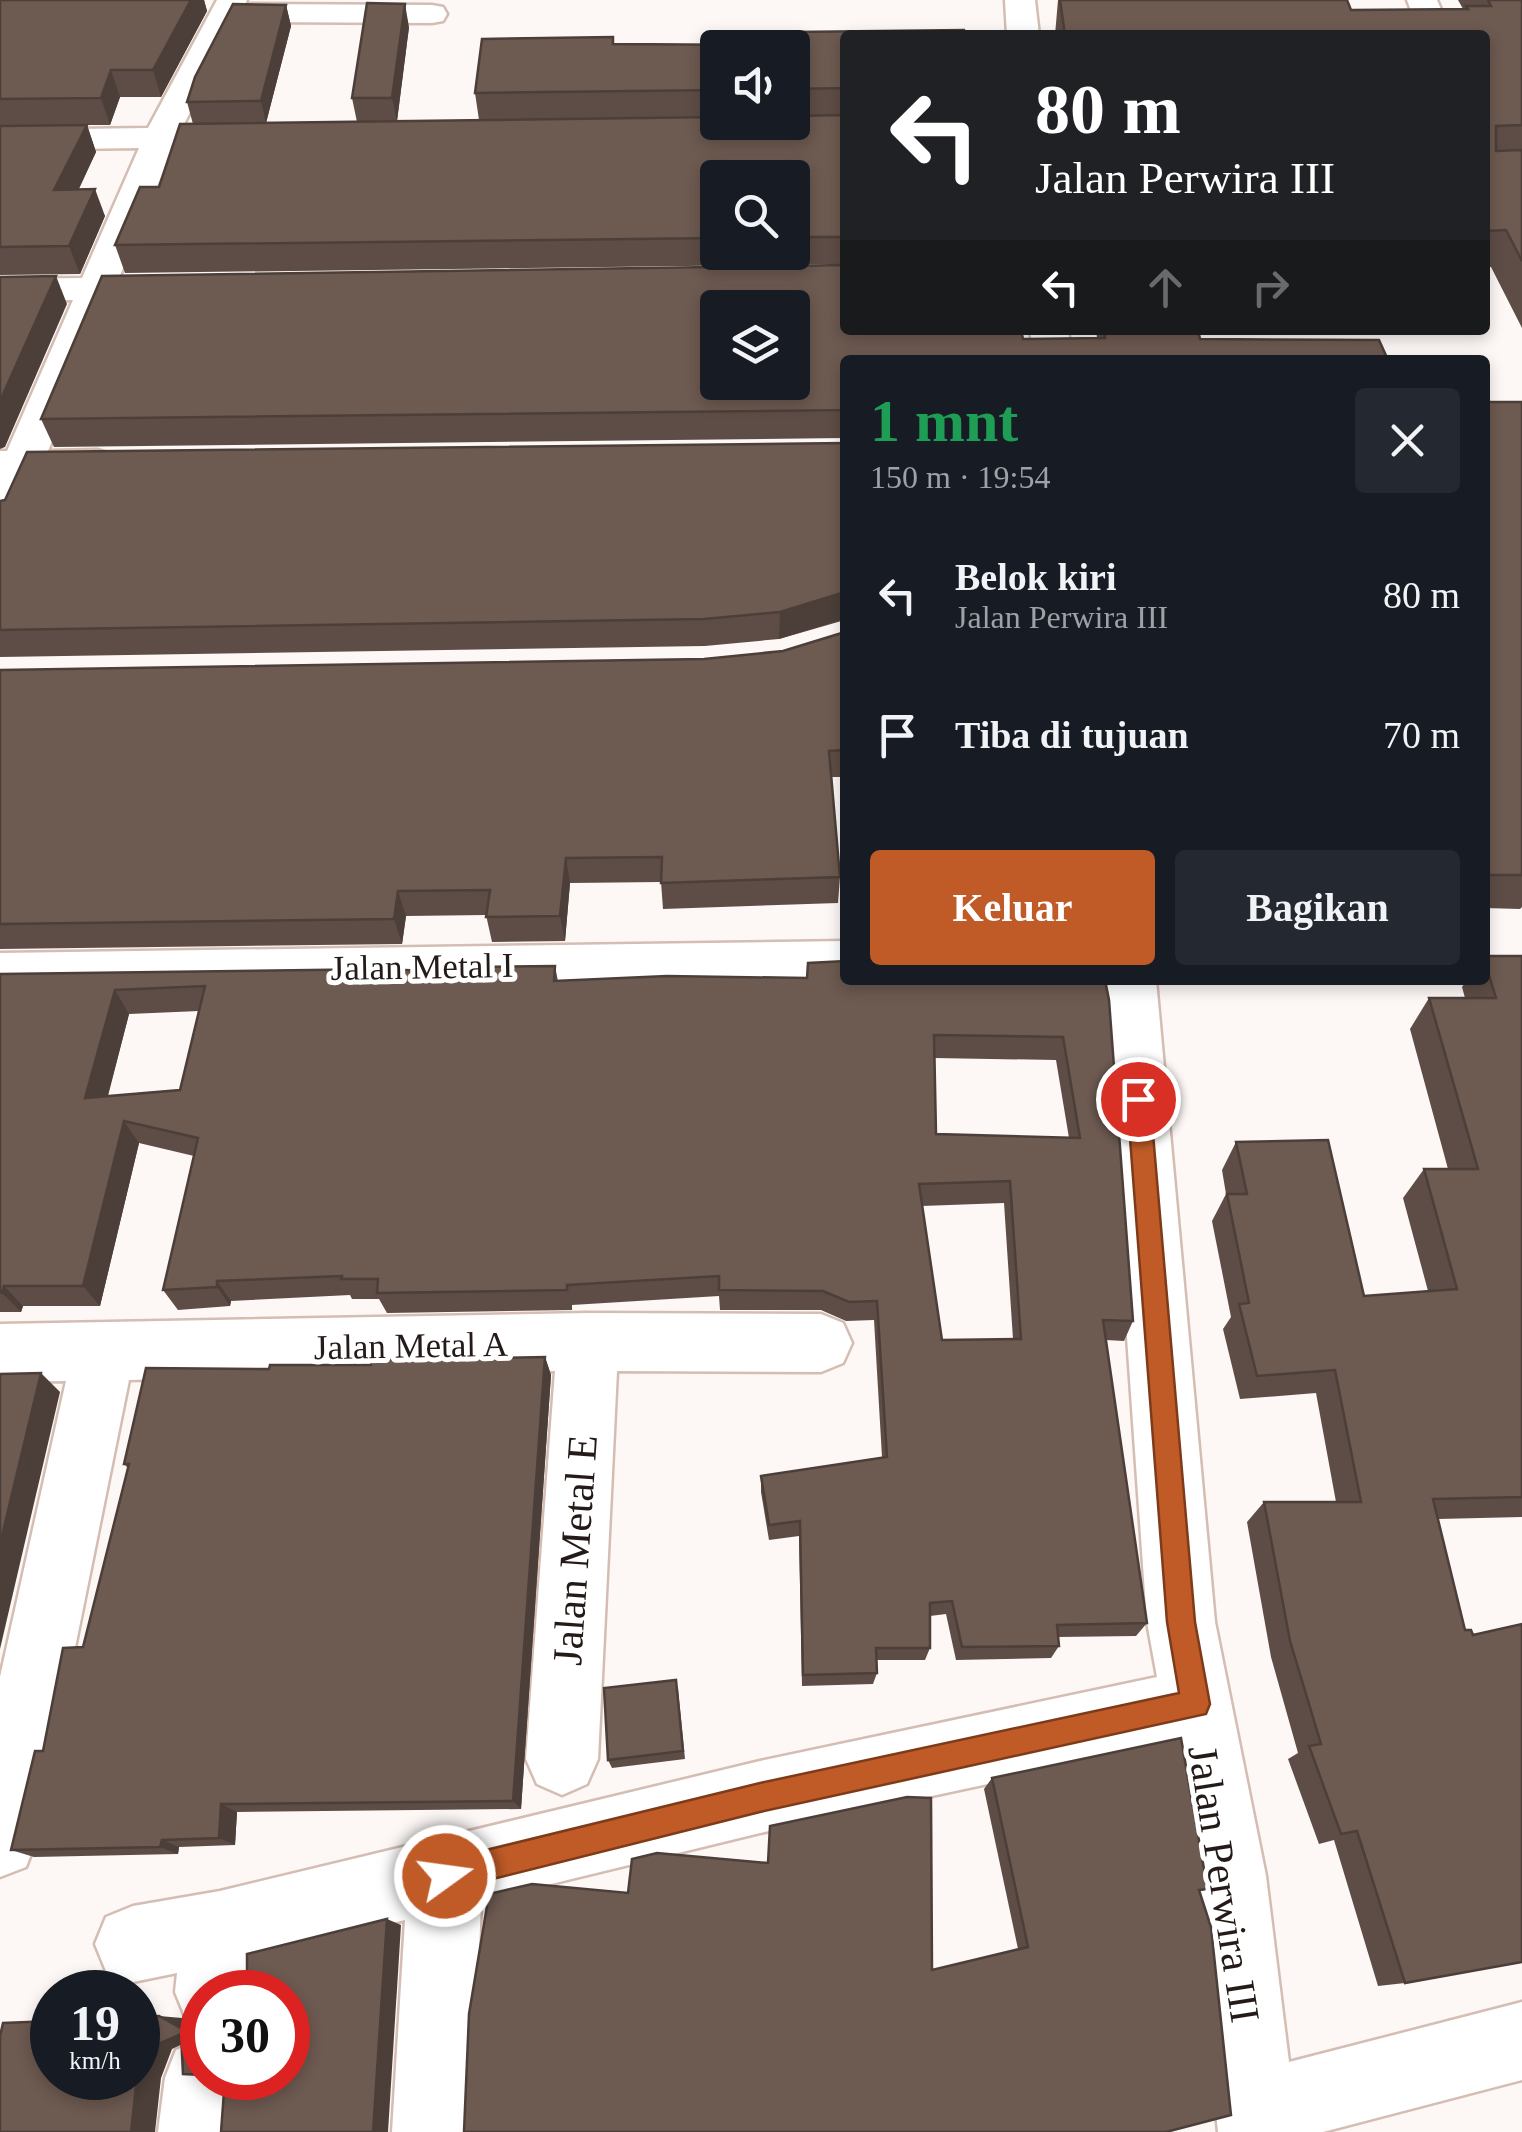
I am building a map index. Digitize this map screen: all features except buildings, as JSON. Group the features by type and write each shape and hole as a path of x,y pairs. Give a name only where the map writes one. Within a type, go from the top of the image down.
{"street":[{"path":"1020,0 1022,30"},
{"path":"1422,0 1434,30"},
{"path":"0,516 10,464 94,289 160,138 228,6 432,14"},
{"path":"0,140 278,136"},
{"path":"0,290 212,288"},
{"path":"10,464 138,462"},
{"name":"Jalan Metal I","path":"0,974 840,962"},
{"name":"Jalan Perwira III","path":"1129,985 1188,1666 1229,1876 1257,2121"},
{"name":"Jalan Metal A","path":"0,1353 588,1342 821,1343"},
{"name":"Jalan Metal E","path":"562,1758 588,1342"},
{"path":"0,1841 104,1352"},
{"path":"132,1944 217,1960 445,1876 760,1798 1188,1666"},
{"path":"432,2132 445,1876"},
{"path":"1257,2121 1522,2040"},
{"path":"198,2132 202,2100"}],"route":[{"path":"445,1876 760,1798 1196,1704 1181,1622 1138,1099"}]}
